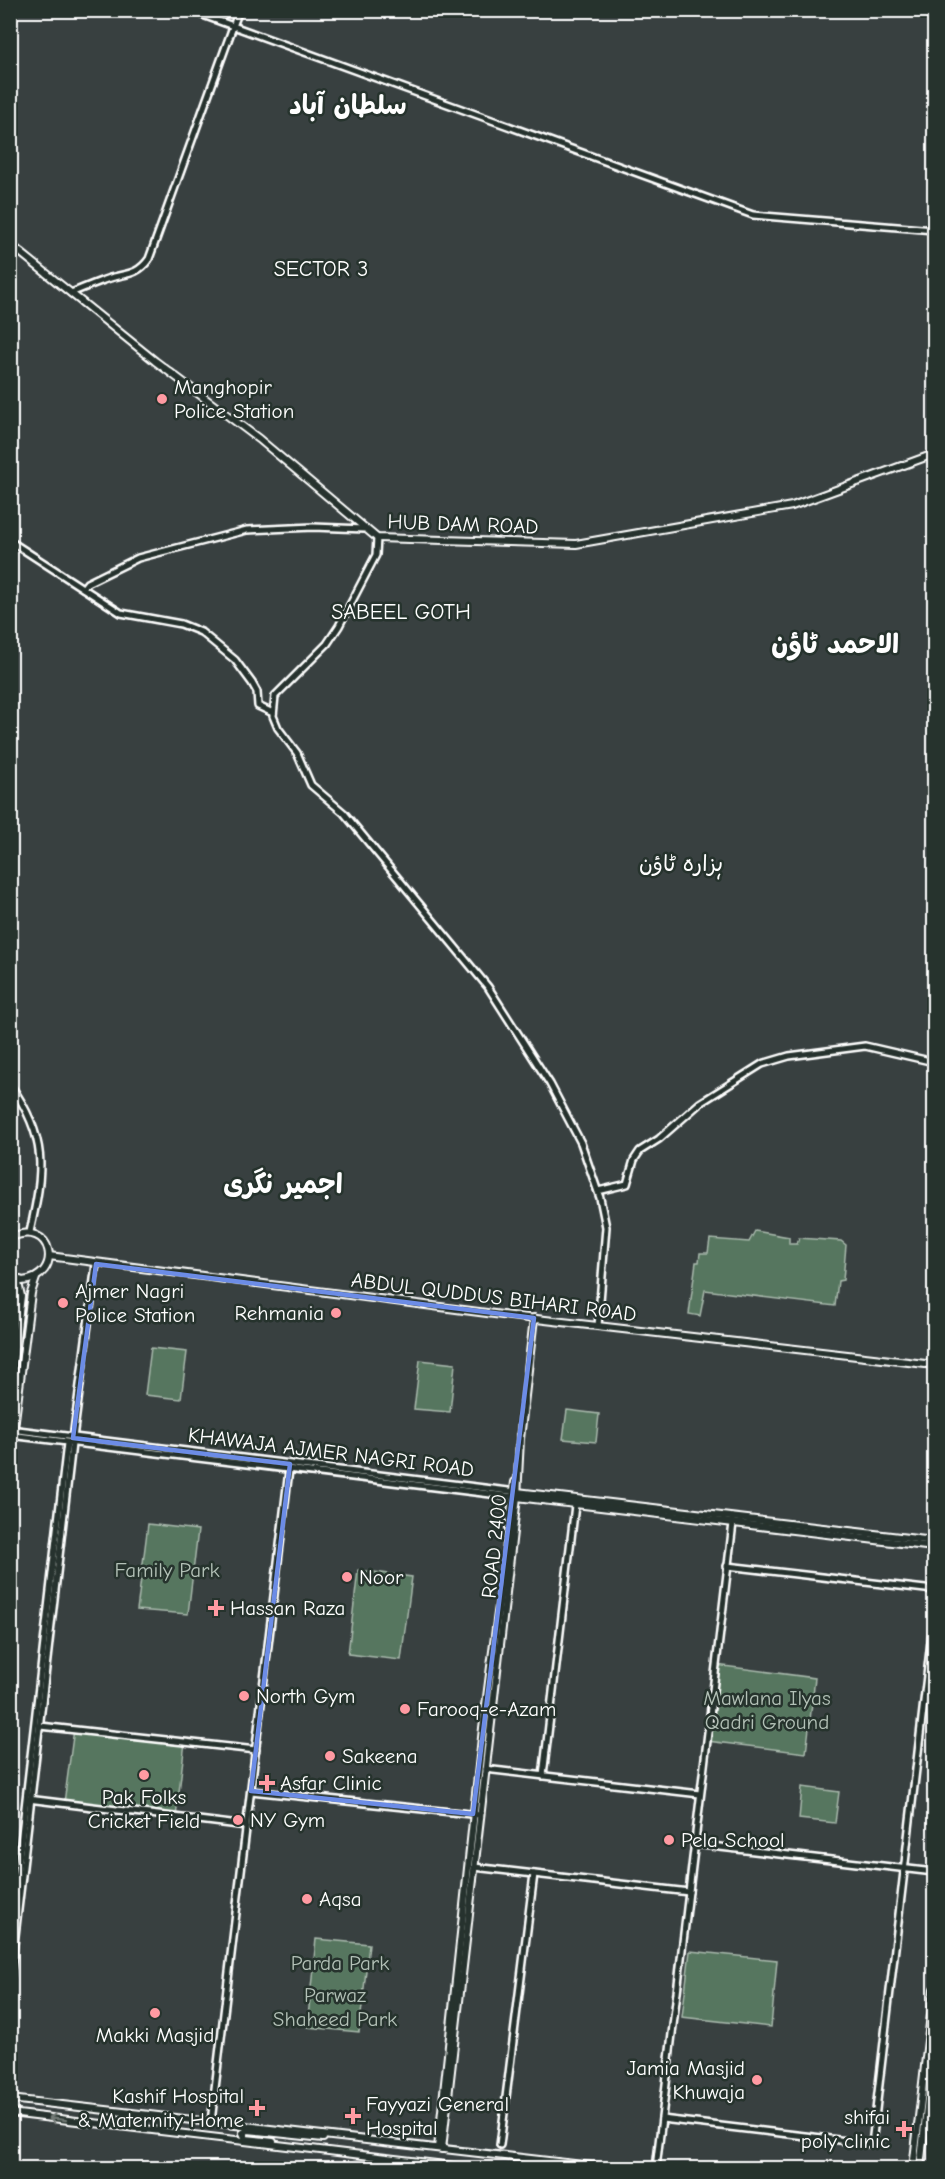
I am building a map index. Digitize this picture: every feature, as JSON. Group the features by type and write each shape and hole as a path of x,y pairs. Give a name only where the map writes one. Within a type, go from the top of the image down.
{"main road":[{"name":"HUB DAM ROAD","path":"10,244 155,362 259,440 377,538 576,544 792,506 934,454"},
{"path":"10,1238 30,1232 43,1239 49,1256 43,1272 36,1278 22,1281 14,1277"},
{"name":"ABDUL QUDDUS BIHARI ROAD","path":"49,1256 96,1264 598,1326 934,1365"},
{"path":"10,1388 21,1296 14,1277"},
{"path":"10,1459 31,1293 36,1278"},
{"name":"ROAD 2400","path":"440,2149 474,1867 477,1815 485,1769 534,1318"},
{"name":"ROAD 2400","path":"440,2149 515,1494"},
{"name":"KHAWAJA AJMER NAGRI ROAD","path":"515,1494 575,1505 701,1516 733,1523 934,1541"},
{"name":"KHAWAJA AJMER NAGRI ROAD","path":"515,1494 934,1547"},
{"path":"913,2169 934,1989"},
{"path":"920,2169 934,2046"},
{"path":"10,2099 609,2169"},
{"path":"10,2113 429,2166 470,2169"},
{"path":"329,2152 309,2146 246,2139 243,2133 248,2130 311,2138 347,2138"},
{"path":"553,2162 585,2169"}],"street":[{"path":"189,10 753,215 934,230"},
{"path":"71,293 115,276 129,276 143,268 149,260 239,10"},
{"path":"83,588 124,563 138,558 247,530 313,527 365,529"},
{"path":"377,538 376,555 339,626 327,644 275,696 273,713 279,728 297,753 311,784 344,813 488,987 549,1084 576,1133 598,1191 606,1227 598,1326"},
{"path":"10,541 43,560 60,576 121,613 181,624 201,632 235,660 257,692 258,706 273,713"},
{"path":"598,1191 627,1184 634,1160 640,1152 659,1139 700,1103 762,1064 789,1056 865,1046 934,1062"},
{"path":"10,1084 34,1122 40,1146 30,1232"},
{"path":"10,1938 38,1726 71,1442 96,1264"},
{"name":"KHAWAJA AJMER NAGRI ROAD","path":"12,1433 71,1442 515,1494"},
{"name":"KHAWAJA AJMER NAGRI ROAD","path":"259,1463 289,1470 305,1469"},
{"path":"211,2122 289,1470"},
{"path":"543,1776 575,1505"},
{"path":"656,2169 733,1523"},
{"path":"727,1566 934,1590"},
{"path":"662,2119 873,2144 934,1616"},
{"path":"38,1726 256,1750"},
{"path":"485,1769 700,1794"},
{"path":"251,1791 477,1815"},
{"path":"29,1799 247,1826"},
{"path":"10,1979 29,1799"},
{"path":"694,1844 934,1872"},
{"path":"474,1867 689,1892"},
{"path":"500,2145 534,1874"}],"highlighted area":[{"path":"96,1264 534,1318 473,1814 251,1791 290,1464 73,1438"}],"green space":[{"path":"755,1231 789,1237 789,1244 797,1244 799,1238 841,1241 846,1245 843,1280 838,1281 835,1306 705,1290 700,1316 689,1314 696,1262 699,1262 700,1253 708,1253 710,1239 749,1242"},
{"path":"151,1348 187,1352 181,1399 145,1395"},
{"path":"420,1360 455,1364 450,1412 414,1409"},
{"path":"567,1410 599,1414 596,1442 563,1439"},
{"name":"Family Park","path":"148,1524 198,1530 188,1614 137,1610"},
{"path":"358,1570 412,1577 401,1660 348,1654"},
{"name":"Mawlana Ilyas Qadri Ground","path":"716,1665 815,1678 806,1753 707,1741"},
{"name":"Pak Folks Cricket Field","path":"74,1729 185,1742 176,1817 64,1803"},
{"path":"802,1787 839,1792 835,1823 799,1819"},
{"path":"316,1939 369,1944 359,2032 307,2027"},
{"path":"690,1951 777,1960 771,2027 682,2017"}],"place":[{"name":"Manghopir Police Station","path":"162,399"},
{"name":"Ajmer Nagri Police Station","path":"63,1303"},
{"name":"Rehmania","path":"336,1313"},
{"name":"Noor","path":"347,1577"},
{"name":"Hassan Raza","path":"216,1608"},
{"name":"North Gym","path":"244,1696"},
{"name":"Farooq-e-Azam","path":"405,1709"},
{"name":"Sakeena","path":"330,1756"},
{"name":"Pak Folks Cricket Field","path":"144,1775"},
{"name":"Asfar Clinic","path":"267,1783"},
{"name":"NY Gym","path":"238,1820"},
{"name":"Pela School","path":"669,1840"},
{"name":"Aqsa","path":"307,1899"},
{"name":"Makki Masjid","path":"155,2013"},
{"name":"Jamia Masjid Khuwaja","path":"757,2080"},
{"name":"Kashif Hospital & Maternity Home","path":"257,2108"},
{"name":"Fayyazi General Hospital","path":"353,2116"},
{"name":"shifai poly clinic","path":"904,2129"}],"district":[{"name":"سلطان آباد","path":"348,105"},
{"name":"SECTOR 3","path":"321,268"},
{"name":"SABEEL GOTH","path":"401,611"},
{"name":"الاحمد ٹاؤن","path":"835,644"},
{"name":"ہزارہ ٹاؤن","path":"681,863"},
{"name":"اجمیر نگری","path":"283,1184"}],"park label":[{"name":"Parda Park","path":"340,1963"},
{"name":"Parwaz Shaheed Park","path":"335,2007"}]}
